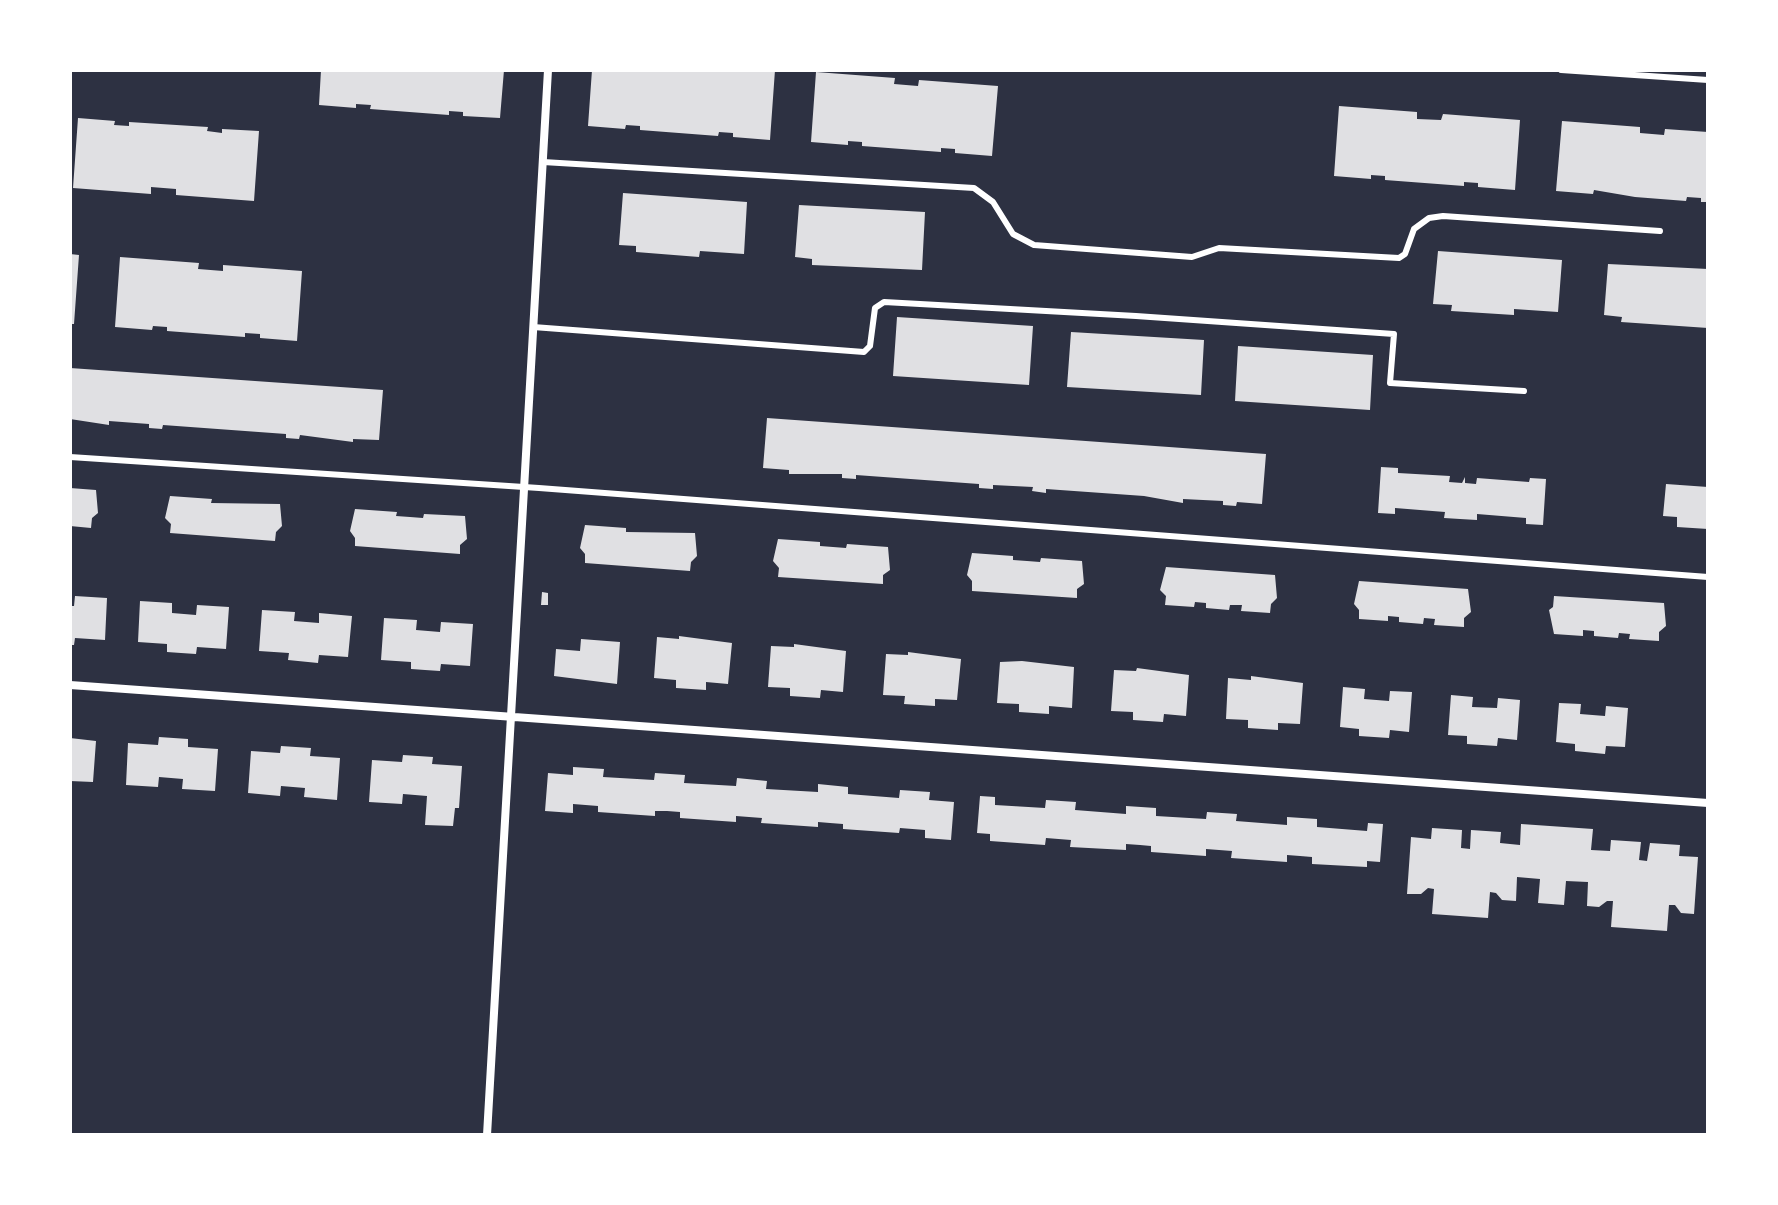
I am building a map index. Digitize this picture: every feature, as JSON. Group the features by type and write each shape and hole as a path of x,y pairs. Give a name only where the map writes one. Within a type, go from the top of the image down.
{"street":[{"path":"487,1135 548,70"},
{"path":"70,685 1708,803"}],"lane":[{"path":"1561,70 1708,80"},
{"path":"543,162 974,188 993,202 1013,234 1034,245 1192,257 1219,248 1399,258 1405,254 1414,229 1429,218 1443,216 1660,231"},
{"path":"533,327 864,352 870,346 875,308 884,302 1152,317 1394,334 1390,383 1524,391"},
{"path":"70,457 524,487 1708,577"}],"building":[{"path":"321,70 504,70 500,118 463,116 463,112 449,111 449,115 370,109 371,105 356,104 356,108 319,105"},
{"path":"592,70 775,70 770,140 733,137 733,133 719,132 718,136 640,130 640,126 626,125 625,129 588,126"},
{"path":"816,72 895,78 894,84 918,86 919,80 998,86 992,156 955,153 955,149 941,148 941,152 862,146 862,142 848,141 848,145 811,142"},
{"path":"1339,106 1417,112 1417,119 1441,120 1443,114 1520,120 1515,190 1478,187 1478,183 1464,182 1464,186 1385,180 1385,176 1371,175 1371,179 1334,176"},
{"path":"78,118 115,121 114,125 129,126 129,122 208,127 207,131 222,133 222,129 259,131 254,201 176,195 176,189 151,187 151,194 73,188"},
{"path":"1562,121 1640,127 1640,133 1664,135 1665,129 1708,132 1708,202 1701,202 1701,198 1687,197 1686,201 1594,190 1593,194 1556,191"},
{"path":"623,193 747,202 744,254 700,251 699,257 636,252 636,246 619,245"},
{"path":"799,205 925,212 922,270 812,265 812,259 795,257"},
{"path":"1438,251 1562,260 1558,312 1514,309 1514,315 1451,311 1452,305 1433,304"},
{"path":"70,254 79,255 74,324 70,324"},
{"path":"120,257 199,263 198,269 223,271 223,265 302,271 297,341 260,338 260,334 245,333 245,337 167,331 167,327 153,326 152,330 115,327"},
{"path":"1608,264 1708,269 1708,328 1621,322 1622,317 1604,315"},
{"path":"897,317 1033,326 1029,385 893,376"},
{"path":"1071,332 1204,340 1201,395 1067,387"},
{"path":"1238,346 1373,355 1370,410 1235,401"},
{"path":"70,368 383,390 379,440 353,439 353,442 300,435 299,439 286,438 286,434 163,425 162,429 149,428 149,424 109,421 109,425 70,419"},
{"path":"767,418 1266,454 1262,504 1237,502 1236,506 1223,505 1223,501 1183,499 1183,503 1144,496 1046,489 1046,493 1032,491 1033,487 993,485 993,489 979,488 979,484 856,475 856,479 842,478 842,474 789,474 789,470 763,468"},
{"path":"1381,467 1398,468 1398,473 1450,476 1449,482 1462,483 1465,477 1465,483 1476,484 1477,478 1529,482 1530,478 1546,479 1543,525 1526,524 1526,518 1477,514 1477,520 1444,518 1445,512 1395,508 1395,514 1378,513"},
{"path":"1666,484 1708,487 1708,529 1677,527 1677,517 1663,516"},
{"path":"70,488 96,490 98,513 92,518 91,528 70,526"},
{"path":"170,496 212,499 211,503 280,504 282,526 276,532 275,541 170,533 171,524 165,518"},
{"path":"355,509 397,512 396,516 423,518 424,514 465,516 467,539 460,545 460,554 355,546 355,538 350,531"},
{"path":"585,525 626,528 626,532 695,533 697,556 691,562 690,571 585,563 585,554 580,548"},
{"path":"778,539 820,542 820,546 846,548 847,544 888,547 890,570 883,575 883,584 778,577 779,568 773,561"},
{"path":"972,553 1013,556 1013,560 1040,562 1041,558 1082,561 1084,584 1077,589 1077,598 972,591 972,581 967,575"},
{"path":"1166,567 1275,575 1277,598 1271,604 1270,613 1241,611 1242,605 1230,605 1229,610 1206,608 1206,603 1195,602 1194,607 1165,605 1166,596 1160,590"},
{"path":"1359,581 1468,589 1471,612 1464,618 1464,627 1434,625 1435,619 1424,618 1423,624 1399,622 1399,617 1388,616 1388,621 1359,619 1359,610 1354,604"},
{"path":"542,592 548,593 548,605 541,605"},
{"path":"75,596 107,598 105,640 75,638 74,645 70,645 70,606 74,606"},
{"path":"1554,596 1664,603 1666,626 1659,632 1659,641 1629,639 1630,634 1619,633 1618,638 1594,636 1594,631 1583,630 1583,636 1554,634 1549,610 1553,607"},
{"path":"140,601 172,603 172,613 196,615 197,605 229,607 226,649 197,647 196,654 167,652 167,644 138,642"},
{"path":"262,610 295,612 294,621 319,623 319,613 352,616 348,657 319,655 318,663 288,660 289,653 259,651"},
{"path":"384,618 417,620 416,630 440,632 441,622 473,624 470,666 441,664 440,671 425,670 411,669 411,662 381,660"},
{"path":"679,636 732,643 728,684 706,682 706,690 676,688 676,680 654,678 657,637 679,639"},
{"path":"581,639 620,642 617,684 554,676 556,649 580,651"},
{"path":"794,644 846,651 843,692 821,690 820,698 790,696 790,688 768,687 771,646 794,647"},
{"path":"908,652 961,659 957,700 935,699 935,706 904,704 905,696 883,695 886,654 908,655"},
{"path":"1022,661 1074,667 1072,708 1049,706 1049,714 1019,712 1019,704 997,703 1000,662"},
{"path":"1137,668 1189,675 1186,716 1164,714 1163,722 1133,720 1133,712 1111,711 1114,670 1136,671"},
{"path":"1251,676 1303,683 1300,724 1278,723 1278,730 1248,728 1248,720 1226,719 1228,678 1251,680"},
{"path":"1343,687 1365,689 1364,699 1389,701 1390,691 1412,692 1409,732 1390,730 1389,738 1359,736 1359,729 1340,727"},
{"path":"1451,695 1473,697 1472,707 1497,708 1498,698 1520,700 1517,740 1498,738 1497,746 1467,744 1467,736 1448,735"},
{"path":"1559,703 1581,704 1580,714 1605,716 1606,706 1628,708 1625,747 1606,746 1605,754 1575,751 1575,744 1556,742"},
{"path":"159,737 188,739 188,747 218,749 215,791 182,789 183,779 159,777 158,787 126,785 128,743 158,745"},
{"path":"70,738 96,741 93,782 70,781"},
{"path":"281,746 311,748 310,756 340,758 337,800 304,797 305,788 281,786 280,796 248,793 251,751 280,753"},
{"path":"403,755 433,757 432,764 462,766 459,808 455,808 453,826 425,825 427,796 403,794 402,804 369,802 372,760 402,762"},
{"path":"573,767 604,769 603,777 654,780 655,773 685,775 684,783 736,786 737,778 767,781 766,789 818,792 818,784 848,787 848,794 899,798 900,790 930,792 929,800 954,802 951,840 925,838 925,830 900,828 899,833 843,829 843,824 818,822 818,827 761,823 762,818 736,816 736,822 680,818 680,812 667,811 655,811 655,816 598,812 598,806 573,804 573,813 545,811 548,773 573,775"},
{"path":"980,796 995,797 995,805 1045,808 1046,800 1076,802 1075,810 1126,814 1126,806 1156,808 1156,816 1206,819 1207,812 1237,814 1236,821 1287,825 1287,817 1317,819 1317,827 1367,831 1368,823 1383,824 1380,862 1367,861 1367,867 1312,864 1312,857 1287,855 1287,862 1231,858 1232,851 1206,849 1206,856 1151,852 1151,846 1126,844 1126,850 1070,847 1071,840 1046,838 1045,845 990,841 990,834 977,833"},
{"path":"1521,824 1593,829 1591,850 1610,851 1611,840 1641,842 1639,860 1647,861 1650,843 1680,845 1679,856 1698,857 1694,914 1681,913 1675,905 1669,905 1667,931 1611,927 1613,901 1599,907 1587,906 1588,882 1566,881 1564,905 1538,903 1540,879 1517,877 1516,901 1502,900 1496,893 1490,892 1488,918 1432,914 1434,889 1428,888 1421,894 1407,894 1411,837 1431,839 1432,828 1462,830 1461,848 1470,849 1471,830 1501,832 1500,843 1520,845"}]}
